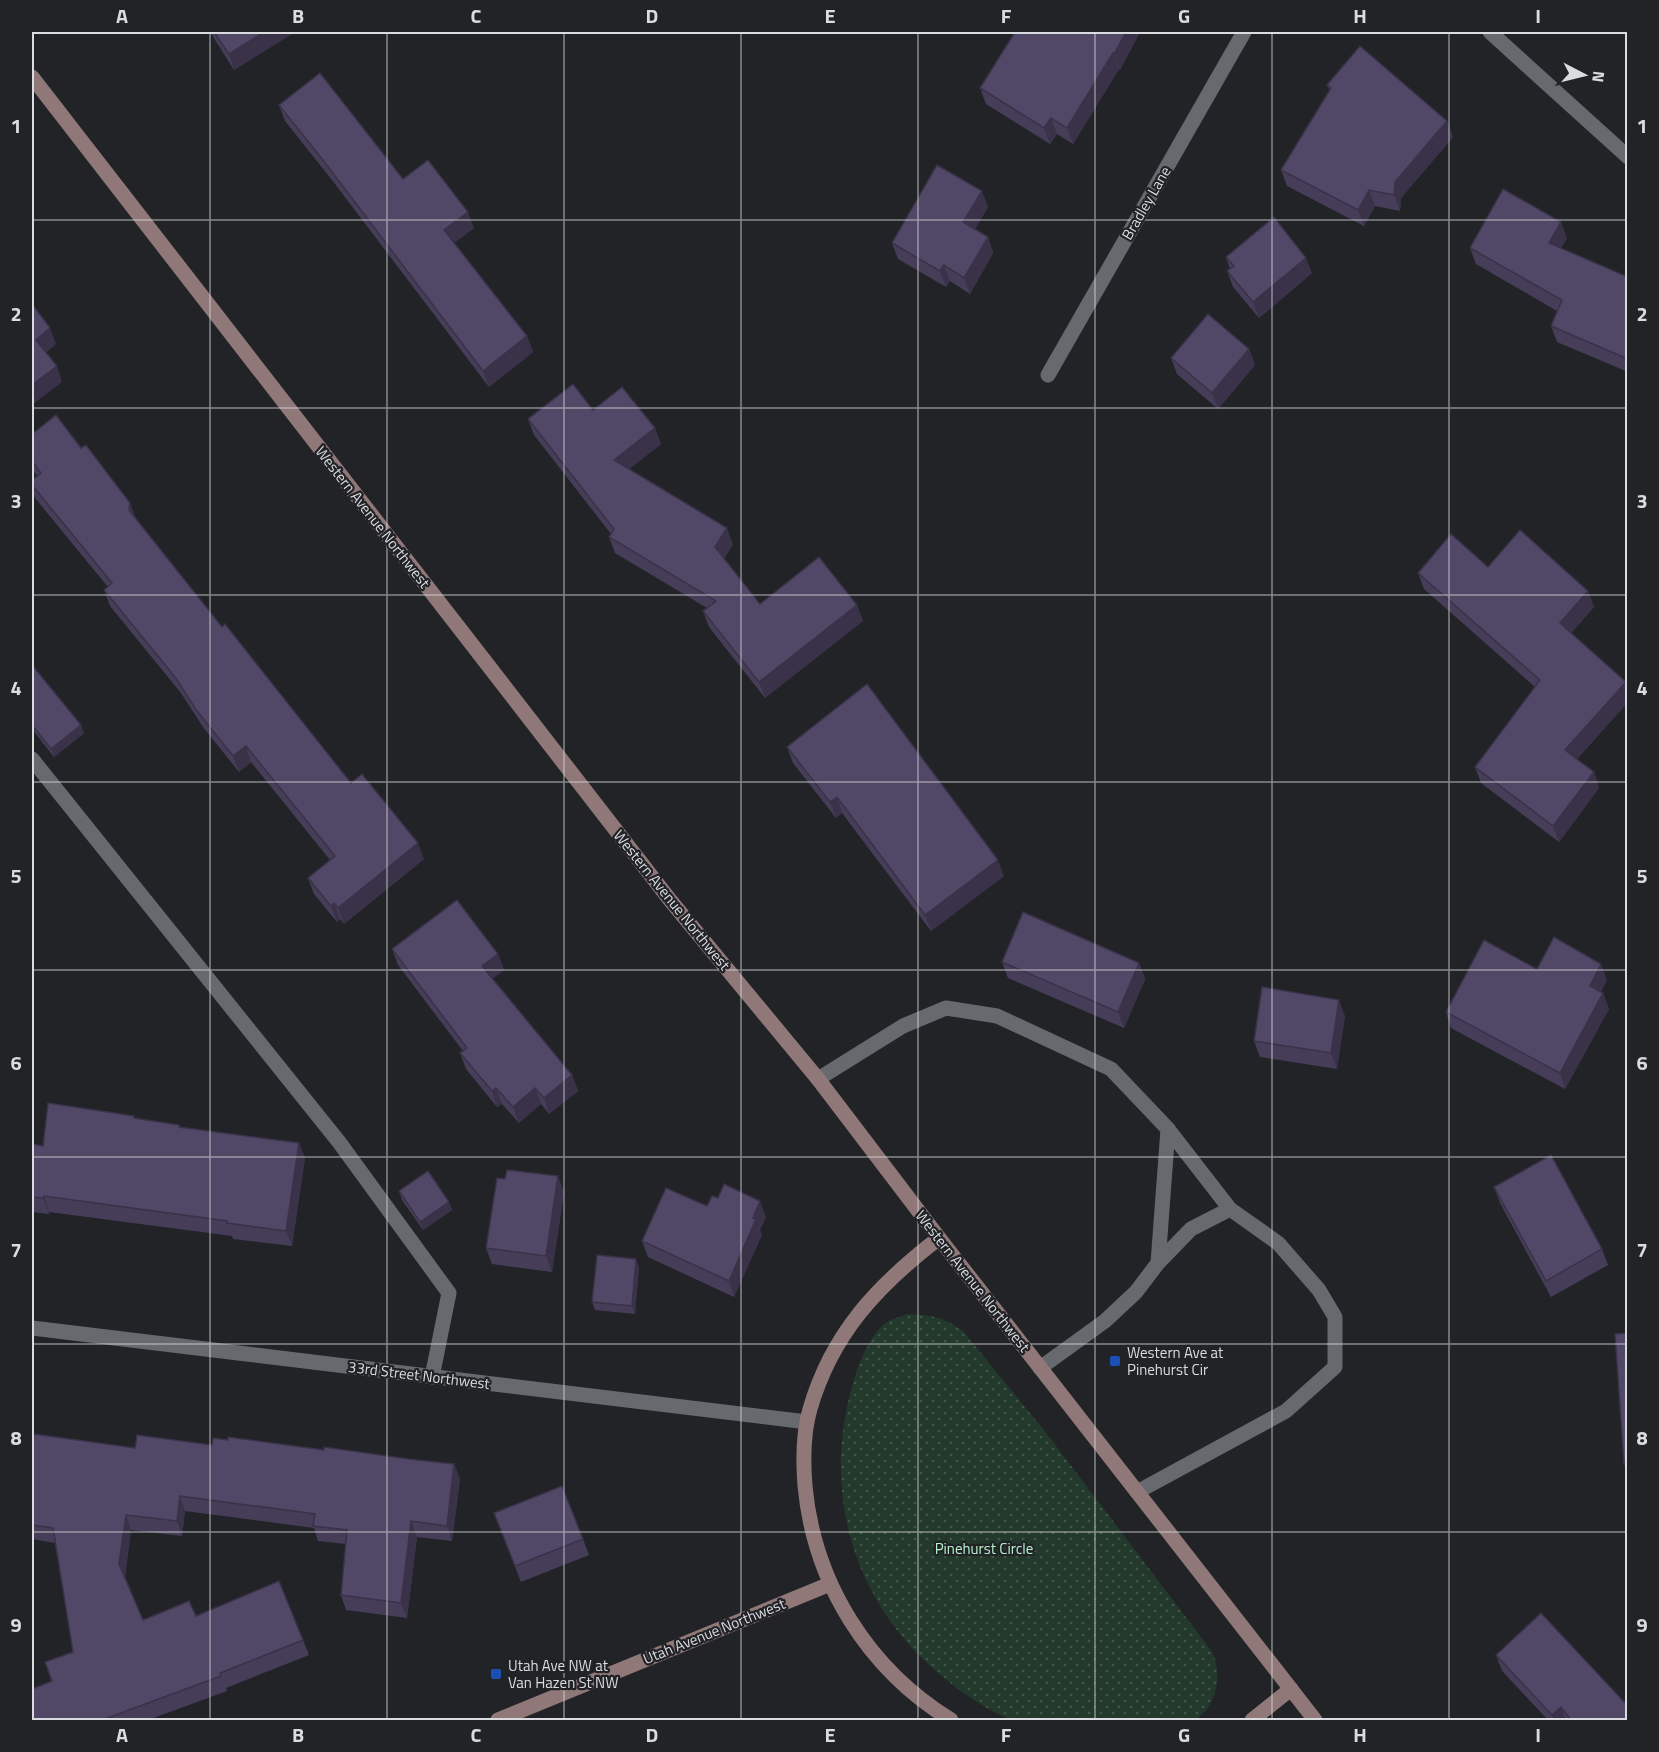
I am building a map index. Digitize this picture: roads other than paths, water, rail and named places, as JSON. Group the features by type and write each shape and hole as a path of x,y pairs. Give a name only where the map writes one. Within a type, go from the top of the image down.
{"street":[{"name":"Bradley Lane","path":"1048,375 1244,32"},
{"path":"1490,32 1628,157"},
{"name":"Western Avenue Northwest","path":"32,77 670,900 818,1079 939,1238 1315,1720"},
{"path":"32,759 339,1142 449,1293 432,1377"},
{"path":"818,1079 903,1026 946,1008 997,1016 1111,1069 1168,1129 1230,1209 1278,1243 1319,1290 1335,1317 1335,1366 1286,1411 1137,1492"},
{"path":"1158,1263 1168,1129"},
{"path":"1040,1368 1105,1321 1136,1292 1158,1263 1191,1229 1230,1209"},
{"path":"939,1238 906,1263 862,1308 831,1356 819,1382 807,1422 804,1466 807,1509 817,1552 830,1584 855,1630 878,1658 917,1696 951,1720"},
{"name":"33rd Street Northwest","path":"32,1328 807,1422"},
{"name":"Utah Avenue Northwest","path":"498,1720 830,1584"},
{"path":"1252,1720 1291,1689"}],"place":[{"name":"Western Ave at Pinehurst Cir","path":"1115,1361"},
{"name":"Utah Ave NW at Van Hazen St NW","path":"496,1674"}],"park label":[{"name":"Pinehurst Circle","path":"984,1548"}]}
